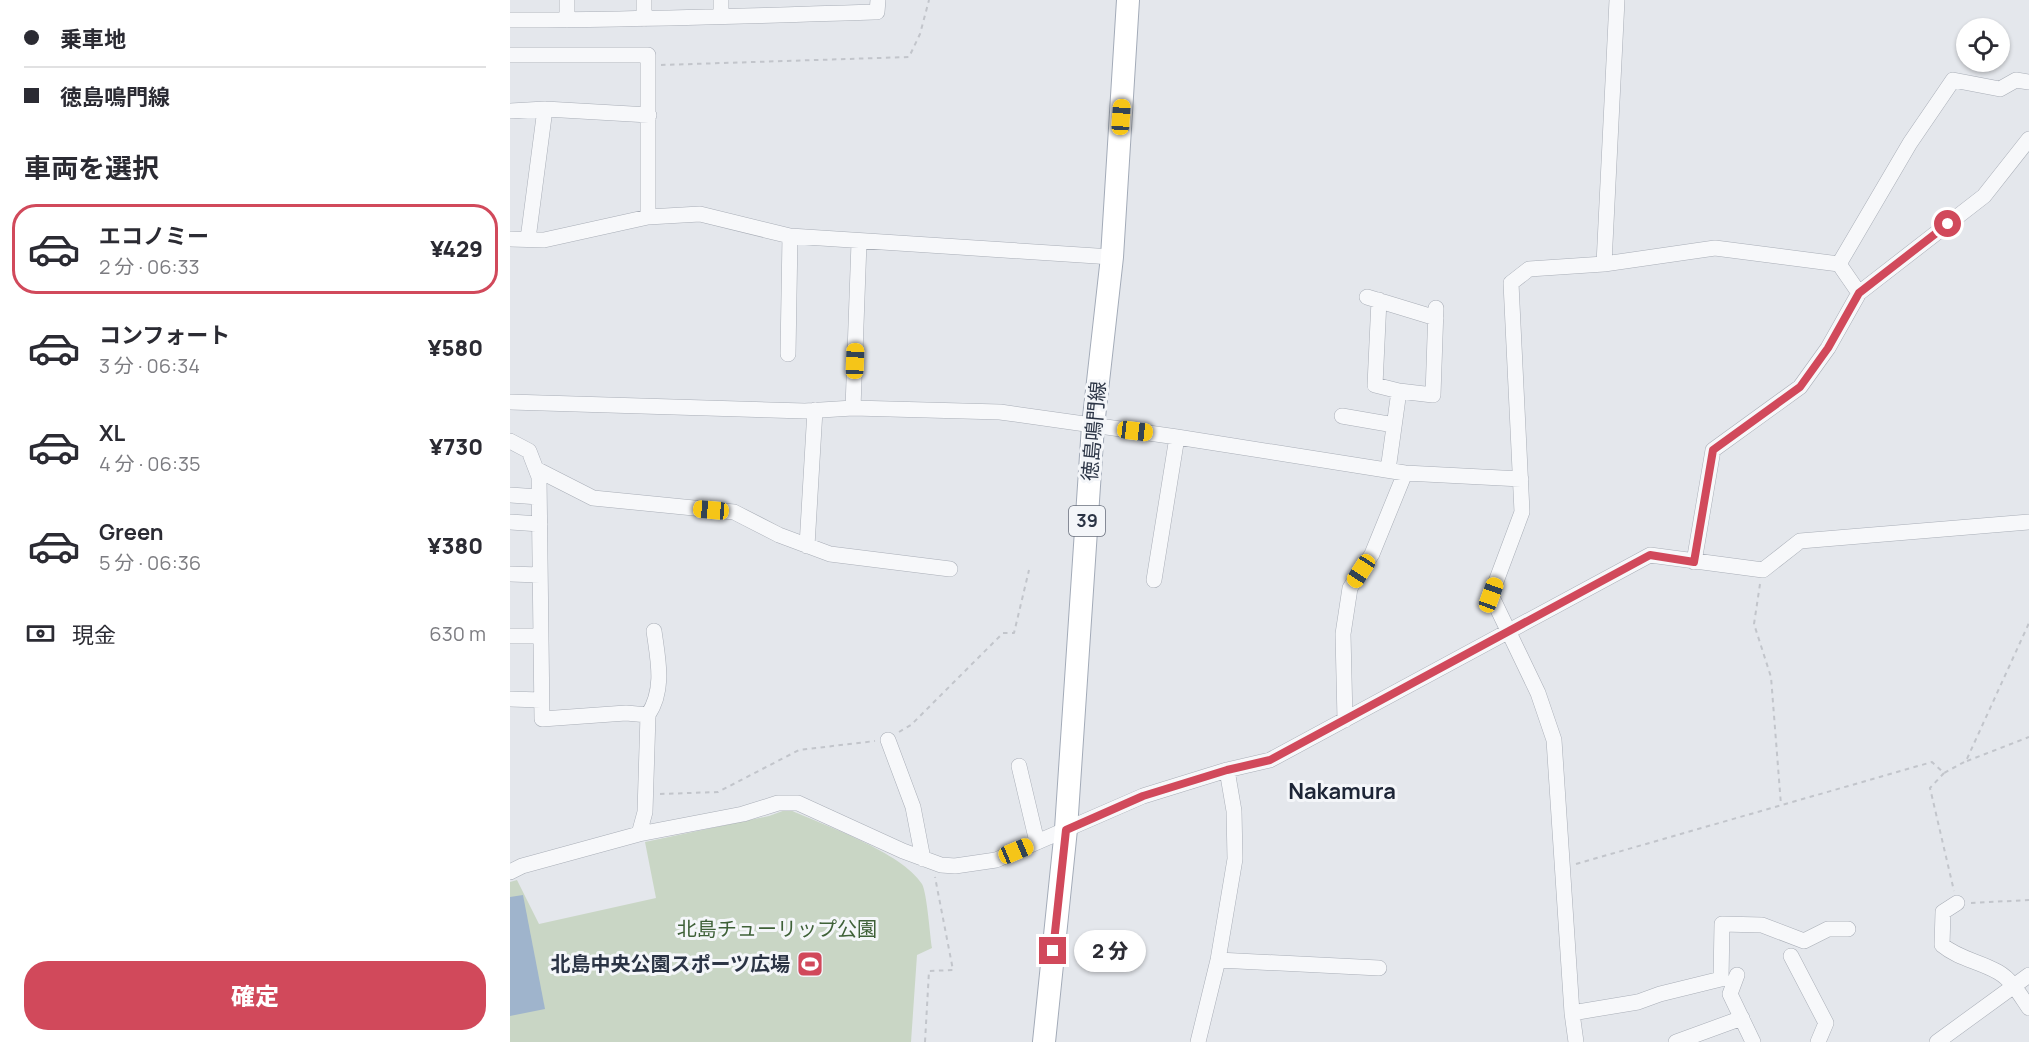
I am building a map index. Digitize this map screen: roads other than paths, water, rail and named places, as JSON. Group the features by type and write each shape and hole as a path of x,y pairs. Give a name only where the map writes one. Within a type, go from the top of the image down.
{"main road":[{"name":"徳島鳴門線","path":"1044,1042 1066,830 1093,426 1112,258 1128,0"}],"street":[{"path":"567,0 567,20"},
{"path":"644,0 644,19"},
{"path":"510,20 644,19 721,8 800,7 877,12 878,0"},
{"path":"1604,264 1617,0"},
{"path":"510,55 648,55 648,217"},
{"path":"1839,264 1910,143 1953,80 2000,89 2016,80 2029,82"},
{"path":"510,111 545,109 649,115"},
{"path":"528,239 545,109"},
{"path":"1694,562 1713,450 1800,387 1828,348 1859,293 1984,196 2028,143"},
{"path":"510,238 544,240 648,217 700,214 790,236 1112,258"},
{"path":"788,354 790,236"},
{"path":"853,408 858,242"},
{"path":"1576,1042 1572,1013 1554,740 1538,693 1491,595 1522,512 1511,283 1529,269 1604,264 1715,248 1839,264 1859,293"},
{"path":"1373,299 1436,313 1433,394 1399,391 1375,385 1373,299"},
{"path":"1388,470 1399,391"},
{"path":"510,402 1000,412 1177,436 1405,473 1521,479"},
{"path":"807,546 815,410"},
{"path":"1342,416 1394,425"},
{"path":"1154,580 1177,436"},
{"path":"510,441 529,451 539,477 542,719 626,713 648,716"},
{"path":"536,469 593,498 734,512 807,546 830,554 950,569"},
{"path":"1345,720 1343,634 1350,588 1372,554 1405,473"},
{"path":"510,495 539,496"},
{"path":"510,522 540,524"},
{"path":"510,872 522,866 639,834 743,814 778,803 798,803 928,860 955,866 996,860 1143,796 1227,770 1270,760 1650,555 1763,570 1800,542 2029,522"},
{"path":"510,574 540,575"},
{"path":"639,834 645,812 648,716 657,702 660,674 654,631"},
{"path":"510,636 541,636"},
{"path":"510,699 541,700"},
{"path":"888,740 913,807 928,860"},
{"path":"1019,766 1037,842"},
{"path":"1198,1042 1218,960 1235,859 1234,811 1227,770"},
{"path":"1957,903 1943,912 1942,945 1953,955 1998,972 2014,986 2029,1008"},
{"path":"1572,1013 1638,1002 1660,994 1721,979 1722,924 1762,925 1804,941 1828,929 1848,929"},
{"path":"1791,956 1826,1023 1818,1042"},
{"path":"1218,960 1379,968"},
{"path":"1737,975 1730,994 1753,1042"},
{"path":"1937,1042 2029,975"},
{"path":"1676,1042 1742,1018"}],"water":[{"path":"523,895 545,1009 510,1016 510,897"}],"place":[{"name":"北島中央公園スポーツ広場","path":"810,964"}],"district":[{"name":"Nakamura","path":"1342,791"}],"park label":[{"name":"北島チューリップ公園","path":"777,929"}]}
